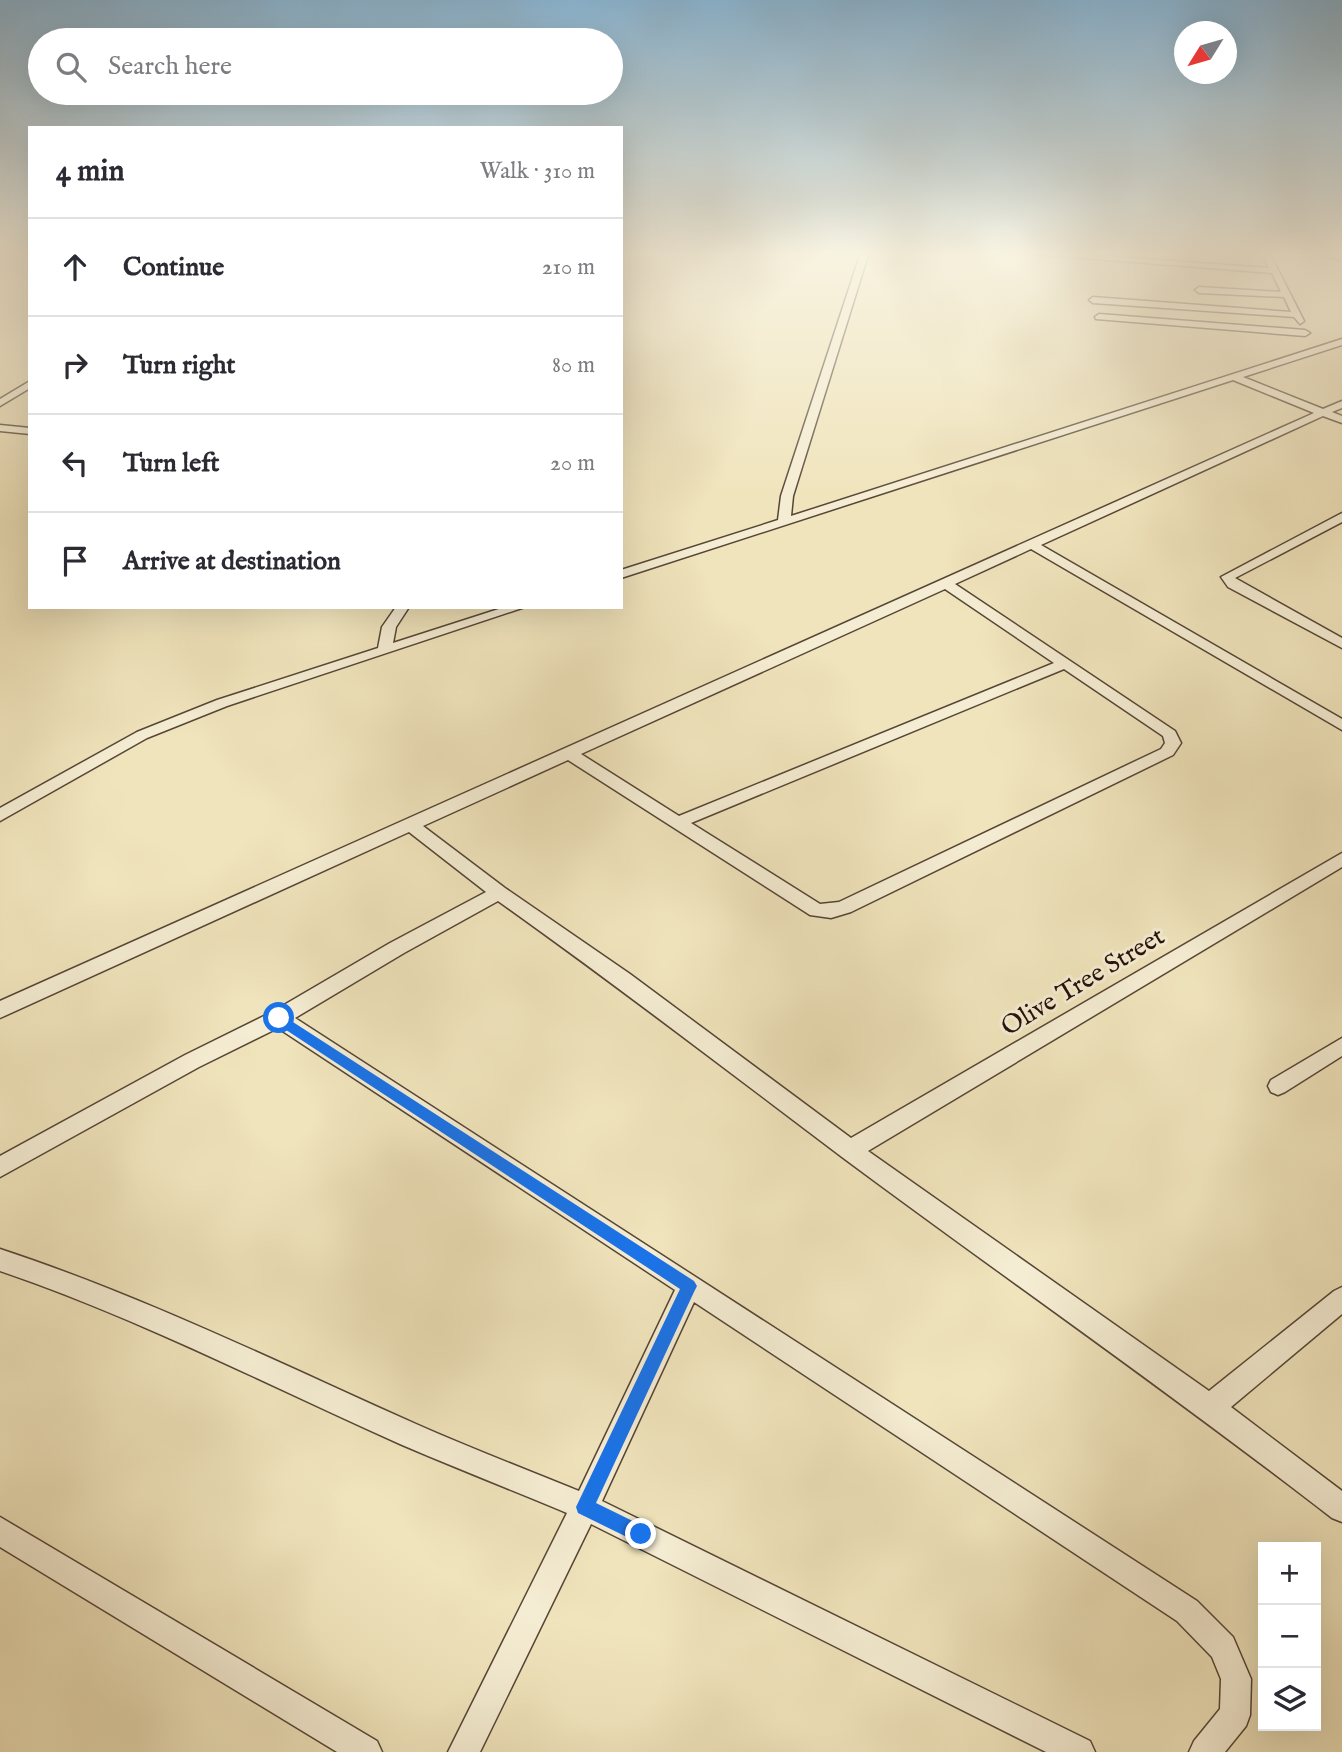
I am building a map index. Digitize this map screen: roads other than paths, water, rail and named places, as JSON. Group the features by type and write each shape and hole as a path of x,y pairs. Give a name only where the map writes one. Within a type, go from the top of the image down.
{"street":[{"path":"784,521 787,496 839,334"},
{"path":"1305,334 1316,351"},
{"path":"623,573 1342,342"},
{"path":"1234,377 1342,420"},
{"path":"0,403 28,385"},
{"path":"0,1010 1342,404"},
{"path":"0,428 28,431"},
{"path":"1342,517 1227,578 1233,584 1342,644"},
{"path":"1030,544 1342,725"},
{"path":"569,754 816,910 831,912 845,908 1167,752 1173,743 1170,734 945,583"},
{"path":"384,651 389,627 402,609"},
{"path":"0,815 95,759 182,718 222,702 513,609"},
{"path":"677,823 1066,663"},
{"path":"412,826 499,893 624,979 850,1150 1210,1407 1342,1508"},
{"name":"Olive Tree Street","path":"850,1150 1342,859"},
{"path":"0,1167 192,1061 279,1018 397,948 499,893"},
{"path":"279,1018 1187,1611 1223,1647 1236,1679 1235,1715 1205,1752"},
{"path":"1278,1086 1342,1046"},
{"path":"0,1259 51,1277 233,1354 411,1435 584,1507 1079,1752"},
{"path":"464,1752 689,1286"},
{"path":"1210,1407 1342,1299"},
{"path":"0,1531 366,1752"}]}
